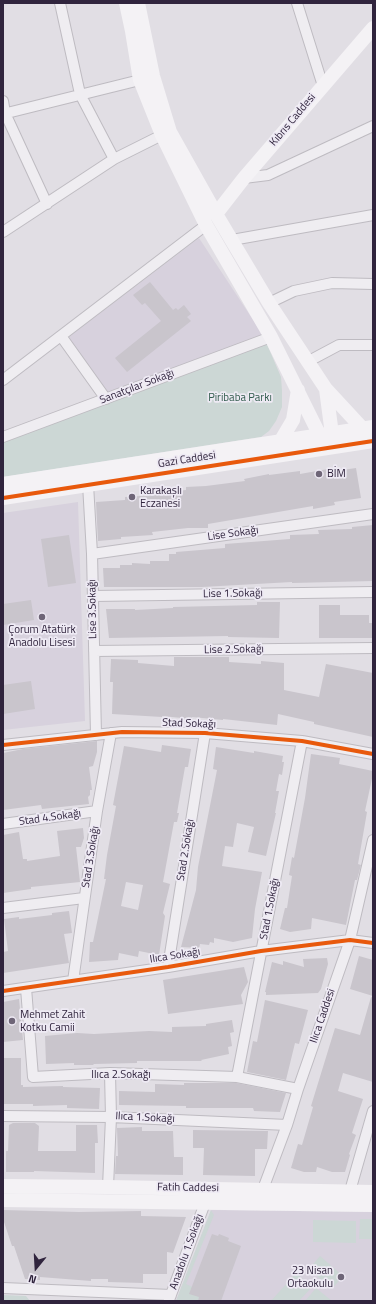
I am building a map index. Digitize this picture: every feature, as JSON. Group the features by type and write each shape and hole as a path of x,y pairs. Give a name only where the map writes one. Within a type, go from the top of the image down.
{"main road":[{"path":"126,3 140,80 162,135 206,225 271,337 298,390 328,442"},
{"path":"138,3 153,76 170,132 216,214 269,303 309,361 326,389 368,428"},
{"name":"Kıbrıs Caddesi","path":"216,214 244,178 373,28"},
{"path":"326,389 328,442"},
{"path":"280,442 293,420 298,390"},
{"name":"Gazi Caddesi","path":"3,498 328,442 368,428"},
{"name":"Gazi Caddesi","path":"3,484 280,442 373,441"},
{"name":"Fatih Caddesi","path":"3,1186 263,1189 373,1192"},
{"name":"Fatih Caddesi","path":"3,1200 373,1205"}],"street":[{"path":"60,3 80,94 114,159"},
{"path":"297,3 323,86"},
{"path":"4,113 140,80"},
{"path":"3,101 4,113 48,204"},
{"path":"244,178 268,175 373,126"},
{"path":"3,232 48,204 114,159 162,135"},
{"path":"232,240 373,215"},
{"path":"3,380 206,225"},
{"path":"269,303 294,290 332,283 373,284"},
{"path":"61,336 106,399"},
{"name":"Sanatçılar Sokağı","path":"3,437 271,337"},
{"path":"309,361 339,345 373,344"},
{"name":"Lise 3.Sokağı","path":"88,484 92,554 96,735"},
{"name":"Lise Sokağı","path":"92,554 373,514"},
{"name":"Lise 1.Sokağı","path":"93,596 373,592"},
{"name":"Lise 2.Sokağı","path":"94,651 373,648"},
{"name":"Stad Sokağı","path":"3,745 122,732 205,733 302,741 373,754"},
{"name":"Stad 3.Sokağı","path":"73,981 97,811 111,733"},
{"name":"Stad 2.Sokağı","path":"168,967 180,882 205,733"},
{"name":"Stad 1.Sokağı","path":"237,1077 302,741"},
{"name":"Stad 4.Sokağı","path":"3,824 97,811"},
{"name":"Ilıca Caddesi","path":"263,1189 287,1125 350,940 373,840"},
{"path":"3,908 84,898"},
{"name":"Ilıca Sokağı","path":"3,991 168,967 261,951 350,940 373,943"},
{"name":"Ilıca 2.Sokağı","path":"26,988 33,1077 110,1073 237,1077 298,1089"},
{"path":"108,1187 110,1073"},
{"path":"350,1191 373,1111"},
{"name":"Ilıca 1.Sokağı","path":"3,1116 110,1117 287,1125"},
{"name":"Anadolu 1.Sokağı","path":"170,1298 205,1203"},
{"path":"3,1288 170,1298"}],"shaded area":[{"path":"199,238 263,335 106,396 66,339"},
{"name":"Çorum Atatürk Anadolu Lisesi","path":"78,502 85,721 3,730 3,513"},
{"path":"211,1210 373,1212 373,1301 176,1301"}],"green space":[{"name":"Piribaba Parkı","path":"266,342 281,377 282,407 276,421 269,431 261,437 3,477 3,441"},
{"path":"211,1210 214,1215 186,1284 201,1291 198,1301 176,1301"},
{"path":"360,1219 373,1219 373,1239 359,1239"},
{"path":"313,1220 356,1221 356,1243 313,1242"},
{"path":"320,1256 343,1276 332,1289 309,1269"},
{"path":"296,1273 312,1287 299,1301 271,1301"},
{"path":"316,1288 332,1301 305,1301"},
{"path":"3,1295 26,1296 30,1301 3,1301"}],"building":[{"path":"150,282 173,310 176,308 178,310 184,305 191,314 187,317 191,321 127,372 115,358 161,321 145,303 142,305 133,295"},
{"path":"356,468 361,498 334,502 335,505 313,509 313,506 208,524 208,528 188,528 152,532 153,535 121,537 121,539 98,541 96,502 125,500 125,497 157,495 157,493 186,490 186,487 245,481 244,479 269,474 300,471 300,474 328,469 329,472"},
{"path":"373,525 373,581 292,582 202,587 104,587 103,568 120,568 120,565 132,565 132,563 150,564 150,561 169,561 169,554 176,554 176,552 225,548 225,544 290,539 290,535 319,534 318,530 352,529 352,527"},
{"path":"69,535 76,583 48,587 41,539"},
{"path":"31,600 34,620 3,625 3,604"},
{"path":"257,602 280,602 279,638 228,636 109,638 106,609 135,610 173,607 257,605"},
{"path":"319,605 340,605 340,615 369,615 369,623 373,623 373,638 319,638"},
{"path":"174,657 229,657 229,662 261,664 261,661 284,663 284,690 319,697 326,664 373,673 373,737 314,724 314,722 278,714 277,725 223,719 192,717 192,719 112,714 113,682 110,682 111,659 138,660 138,663 174,666"},
{"path":"31,681 35,709 3,714 3,685"},
{"path":"97,741 97,752 93,766 89,767 92,790 90,790 90,795 88,797 89,804 42,809 41,805 3,810 3,753 23,749"},
{"path":"162,745 191,749 188,767 185,767 177,813 179,813 177,822 174,822 163,882 170,884 163,913 165,916 159,955 139,951 138,957 119,953 118,960 89,962 90,942 93,942 106,879 104,879 107,855 116,806 113,805 124,746 161,752","holes":["126,882 143,885 138,910 121,906"]},
{"path":"216,747 283,756 282,762 284,762 282,775 279,774 276,791 279,791 276,813 266,856 248,852 254,827 237,823 233,847 225,846 222,866 262,872 255,909 252,938 233,942 214,938 214,943 210,942 209,945 200,944 199,948 181,947 196,890 198,867 217,770 213,769"},
{"path":"311,754 340,758 339,764 373,771 373,774 365,811 367,812 358,864 361,865 357,880 355,880 346,925 312,918 311,929 290,932 280,929 285,908 287,908 292,876 289,875 292,857 294,858 305,798"},
{"path":"83,828 84,838 81,847 76,847 80,882 31,887 31,889 3,893 3,835 19,832 23,859 27,859 27,861 60,856 57,831"},
{"path":"69,911 72,933 64,934 69,963 3,973 3,952 8,951 4,919 19,917 19,919 52,915 52,913"},
{"path":"359,956 373,960 373,996 350,989"},
{"path":"327,958 328,964 321,989 318,993 266,995 265,992 272,962 283,965 283,961 304,967 303,959"},
{"path":"244,967 248,982 241,995 243,1004 168,1014 163,980"},
{"path":"371,997 373,998 373,1082 343,1073 338,1091 363,1099 352,1133 356,1135 349,1154 345,1172 332,1172 317,1167 316,1172 304,1172 291,1168 298,1144 302,1145 313,1107 311,1106 335,1028 360,1035"},
{"name":"Mehmet Zahit Kotku Camii","path":"19,999 23,1040 3,1042 3,1002"},
{"path":"265,1000 308,1010 299,1044 295,1043 286,1080 247,1072 253,1041 257,1042"},
{"path":"232,1020 234,1032 230,1033 232,1046 228,1047 229,1054 201,1060 202,1061 137,1061 137,1063 93,1065 74,1065 74,1063 46,1064 45,1036 77,1033 94,1034 149,1031 172,1032 172,1027 206,1026 206,1024"},
{"path":"3,1058 21,1058 21,1085 23,1085 23,1087 63,1086 100,1088 99,1109 67,1108 67,1105 33,1106 33,1104 3,1104"},
{"path":"184,1083 236,1083 286,1093 280,1112 254,1111 253,1108 186,1108 186,1106 119,1105 119,1091 155,1092 155,1084 184,1085"},
{"path":"13,1123 35,1123 39,1126 38,1151 76,1151 76,1125 97,1125 98,1143 95,1143 95,1173 34,1171 6,1172 6,1151 8,1151 9,1125"},
{"path":"142,1127 142,1131 173,1131 174,1157 183,1157 183,1175 115,1174 116,1156 118,1156 117,1128"},
{"path":"193,1130 268,1131 267,1149 255,1149 255,1176 203,1175 204,1148 193,1148"},
{"path":"3,1210 79,1212 141,1211 141,1216 186,1217 173,1253 167,1252 167,1274 143,1274 143,1283 108,1282 108,1279 91,1279 91,1281 40,1277 40,1280 25,1279 3,1219"},
{"path":"212,1234 218,1236 219,1234 229,1238 228,1241 241,1246 221,1301 198,1301 199,1297 189,1294"}],"cycle path":[{"path":"3,498 373,441"},
{"path":"3,745 122,732 205,733 302,741 373,754"},
{"path":"3,991 168,967 261,951 350,940 373,943"}],"place":[{"name":"BİM","path":"319,474"},
{"name":"Karakaşlı Eczanesi","path":"132,497"},
{"name":"Çorum Atatürk Anadolu Lisesi","path":"42,617"},
{"name":"Mehmet Zahit Kotku Camii","path":"12,1021"},
{"name":"23 Nisan Ortaokulu","path":"341,1277"}]}
